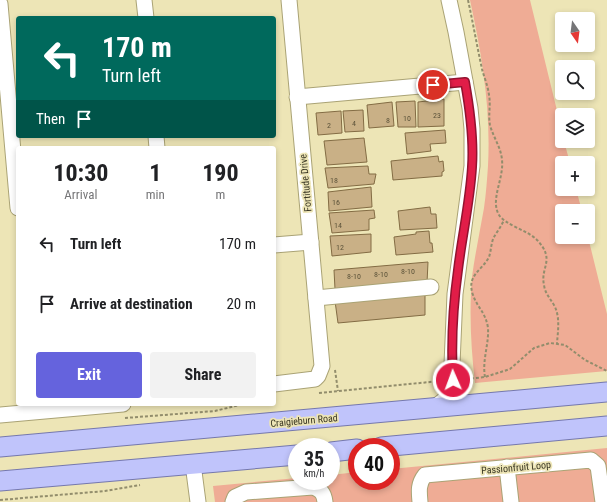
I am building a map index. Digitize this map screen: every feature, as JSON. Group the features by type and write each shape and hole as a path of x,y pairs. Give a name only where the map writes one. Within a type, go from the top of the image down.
{"main road":[{"name":"Craigieburn Road","path":"0,447 607,392"},
{"path":"400,445 607,426"},
{"path":"0,481 288,456"}],"street":[{"path":"144,0 146,16"},
{"name":"Fortitude Drive","path":"276,384 315,379 318,376 322,366 289,0"},
{"path":"434,408 448,397 453,380 452,364 455,294 472,166 472,129 465,82 449,0"},
{"path":"0,4 16,185"},
{"path":"297,97 465,82"},
{"path":"276,245 311,242"},
{"path":"316,298 431,288"},
{"path":"453,380 464,397 476,404"},
{"path":"0,415 36,408 80,406"},
{"name":"Passionfruit Loop","path":"420,502 418,487 420,480 425,474 591,460 598,466 603,502"},
{"path":"193,464 198,502"},
{"path":"507,467 511,502"},
{"path":"233,502 235,497 246,492 313,487 320,490 324,496 325,502"}],"path":[{"path":"468,0 489,95 490,126 501,151 502,158 502,176 495,202 498,214 504,220 531,234 537,239 545,250 547,258 543,283 547,295 555,306 557,313 557,343"},
{"path":"485,377 483,367 488,345 488,327 484,313 473,294 472,282 477,270 488,258 493,239 504,220"},
{"path":"0,500 105,491"}],"shaded area":[{"path":"470,0 530,0 556,108 555,108 555,148 566,148 568,156 555,156 555,196 578,196 580,204 555,204 555,244 590,244 607,314 607,371 475,383 472,357 471,290 473,268 485,203 489,145 485,82"},
{"path":"607,448 607,502 215,502 213,486 288,479 288,490 340,490 340,474 348,473 348,490 400,490 400,468"}],"building":[{"path":"444,99 444,126 418,127 418,102"},
{"path":"415,101 416,127 398,127 396,102"},
{"path":"392,102 394,126 369,128 367,105"},
{"path":"363,110 364,131 345,132 343,111"},
{"path":"341,111 342,133 318,135 316,113"},
{"path":"445,130 446,143 430,144 431,151 407,154 405,133"},
{"path":"364,138 367,162 327,165 324,141"},
{"path":"438,156 439,162 443,161 444,171 442,172 442,176 393,180 391,161"},
{"path":"368,166 369,174 376,174 374,184 328,188 325,168"},
{"path":"371,187 372,207 329,211 328,192"},
{"path":"430,207 431,214 436,214 437,228 400,230 398,211"},
{"path":"374,210 375,218 369,219 369,230 332,233 329,213"},
{"path":"429,231 430,243 432,243 433,252 396,255 394,237 416,234 416,232"},
{"path":"371,234 371,252 332,256 330,236"},
{"path":"428,262 427,283 335,289 334,270"},
{"path":"425,293 425,315 338,323 335,301"}],"route":[{"path":"433,85 465,82 472,129 472,166 455,294 452,364 453,380"}]}
